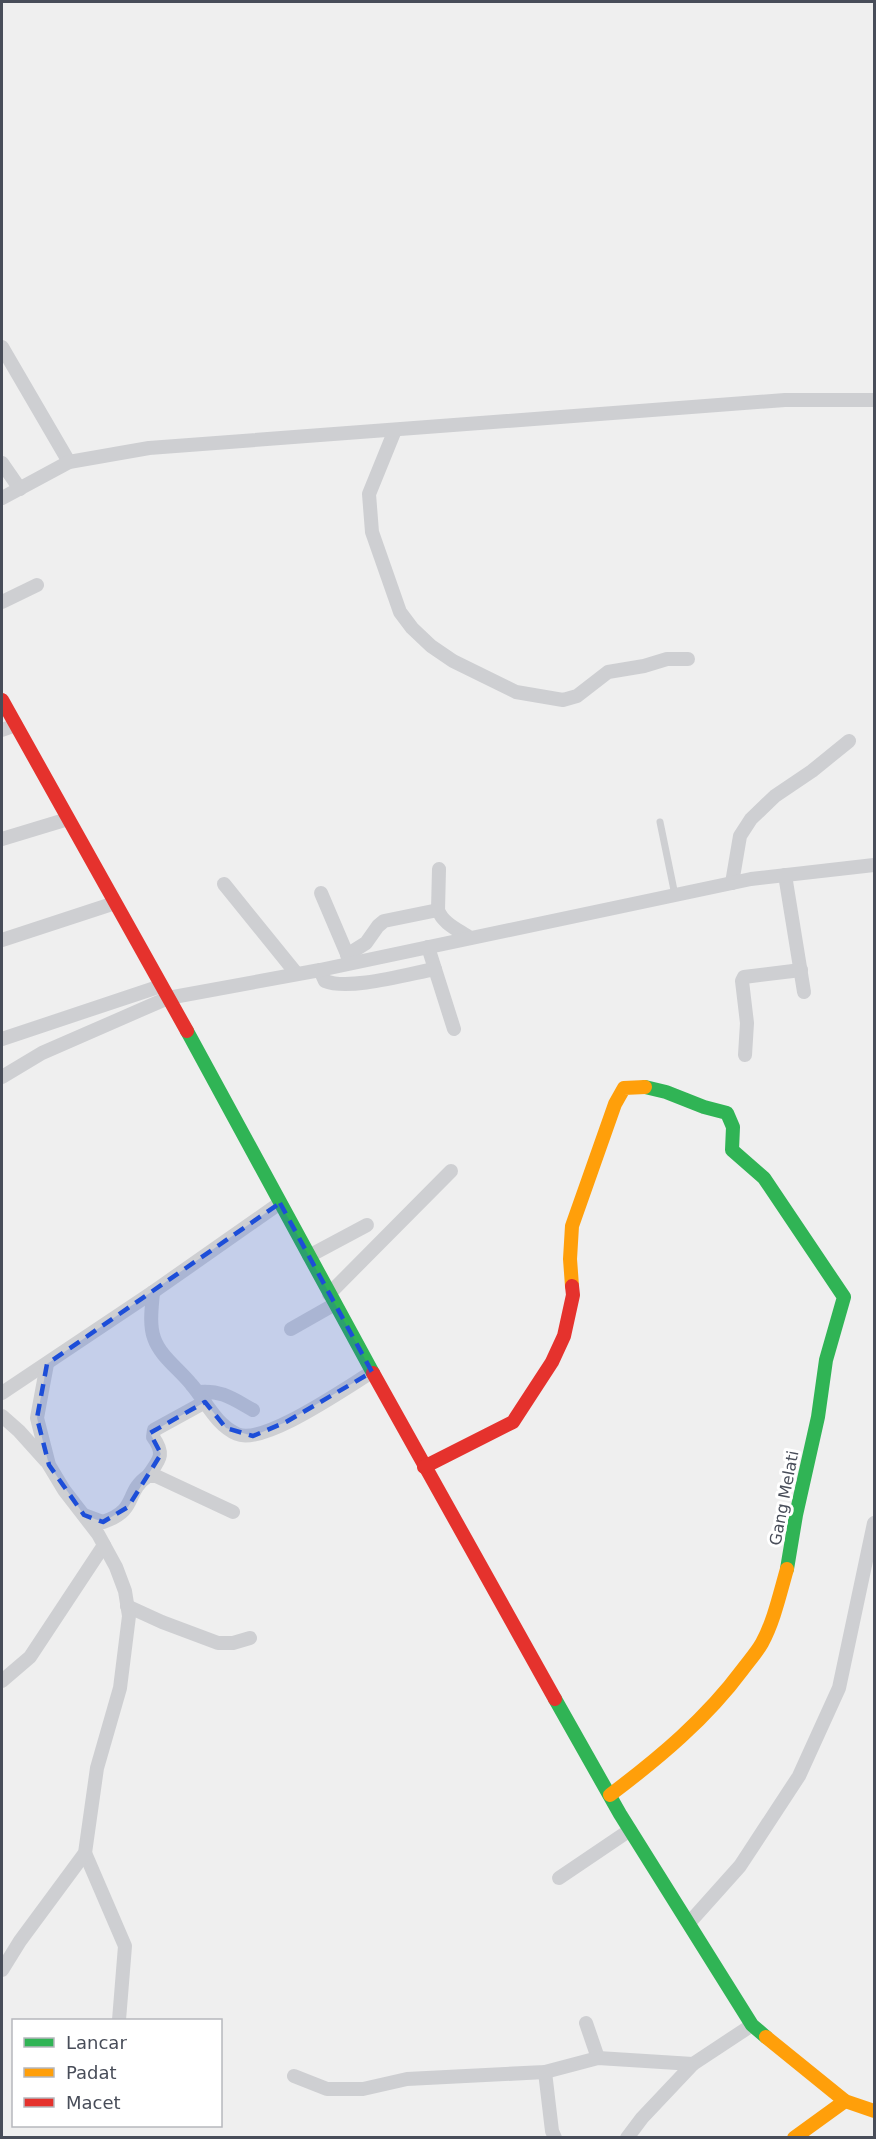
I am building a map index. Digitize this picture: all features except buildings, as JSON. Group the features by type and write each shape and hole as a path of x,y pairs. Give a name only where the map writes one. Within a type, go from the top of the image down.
{"street":[{"path":"2,347 69,462"},
{"path":"2,498 69,462 149,448 785,400 874,400"},
{"path":"395,430 369,494 372,532 400,612 412,628 431,646 453,661 516,692 563,700 577,696 608,672 668,659 688,659"},
{"path":"2,464 20,489"},
{"path":"2,602 37,585"},
{"path":"2,700 223,1095 424,1467 630,1830 752,2025 846,2101 874,2111"},
{"path":"2,730 16,725"},
{"path":"732,883 740,836 751,819 775,795 812,771 849,741"},
{"path":"2,839 68,819"},
{"path":"2,1077 42,1053 168,998 320,970 349,959 428,947 751,879 874,865"},
{"path":"439,869 438,910 444,920 470,938"},
{"path":"785,875 804,992"},
{"path":"224,884 296,974"},
{"path":"321,893 349,959"},
{"path":"2,940 115,903"},
{"path":"349,959 384,921 438,910"},
{"path":"428,947 454,1029"},
{"path":"320,970 325,981 339,985 435,969"},
{"path":"745,1055 747,1023 742,981 744,977 801,970"},
{"path":"2,1039 161,986"},
{"name":"Gang Melati","path":"424,1467 513,1422 552,1362 564,1336 573,1295 570,1259 573,1226 615,1104 624,1088 639,1085 659,1088 706,1108 727,1113 733,1127 732,1150 754,1167 844,1297 826,1360 818,1417 796,1515 789,1562 780,1595 762,1643 715,1703 666,1752 610,1795"},
{"path":"291,1329 332,1299 451,1171"},
{"path":"2,1394 280,1203"},
{"path":"309,1256 368,1225"},
{"path":"153,1292 151,1322 154,1338 175,1368 202,1397 216,1419 239,1436 253,1436 286,1422 372,1372"},
{"path":"47,1364 38,1418 49,1465"},
{"path":"84,1515 103,1522 121,1514 128,1507 136,1487 147,1476 161,1454 153,1437 154,1430 202,1397 213,1391 224,1394 253,1410"},
{"path":"2,1416 19,1431 49,1465 64,1490 104,1545 125,1591 129,1616 120,1688 96,1768 85,1853 2,1970"},
{"path":"147,1476 156,1476 233,1512"},
{"path":"689,1923 740,1866 799,1776 839,1688 874,1523"},
{"path":"2,1681 30,1656 104,1545"},
{"path":"128,1606 162,1622 218,1643 233,1643 250,1638"},
{"path":"559,1878 630,1830"},
{"path":"85,1853 125,1946 119,2019"},
{"path":"586,2023 598,2058"},
{"path":"627,2138 642,2118 693,2064 752,2025"},
{"path":"294,2076 327,2090 363,2089 407,2079 546,2072 598,2058 693,2064"},
{"path":"546,2072 552,2131 555,2138"},
{"path":"794,2138 846,2101"}],"lane":[{"path":"660,822 675,895"}],"highlighted area":[{"path":"280,1203 372,1372 286,1422 253,1436 226,1428 205,1402 150,1433 161,1454 128,1507 103,1522 84,1515 49,1465 37,1418 47,1364"}],"traffic: fast":[{"path":"187,1031 373,1373"},
{"path":"645,1087 727,1113 733,1127 732,1150 764,1178 844,1297 826,1360 818,1417 796,1515 787,1569"},
{"path":"555,1699 620,1814 752,2025 766,2037"}],"traffic: slow":[{"path":"572,1286 570,1259 572,1226 615,1104 624,1088 645,1087"},
{"path":"610,1795 698,1721 714,1705 758,1650 776,1607 787,1569"},
{"path":"766,2037 845,2101 874,2111"},
{"path":"794,2138 845,2101"}],"traffic: jam":[{"path":"2,700 187,1031"},
{"path":"424,1467 513,1422 552,1362 564,1336 573,1295 572,1286"},
{"path":"373,1373 555,1699"}]}
